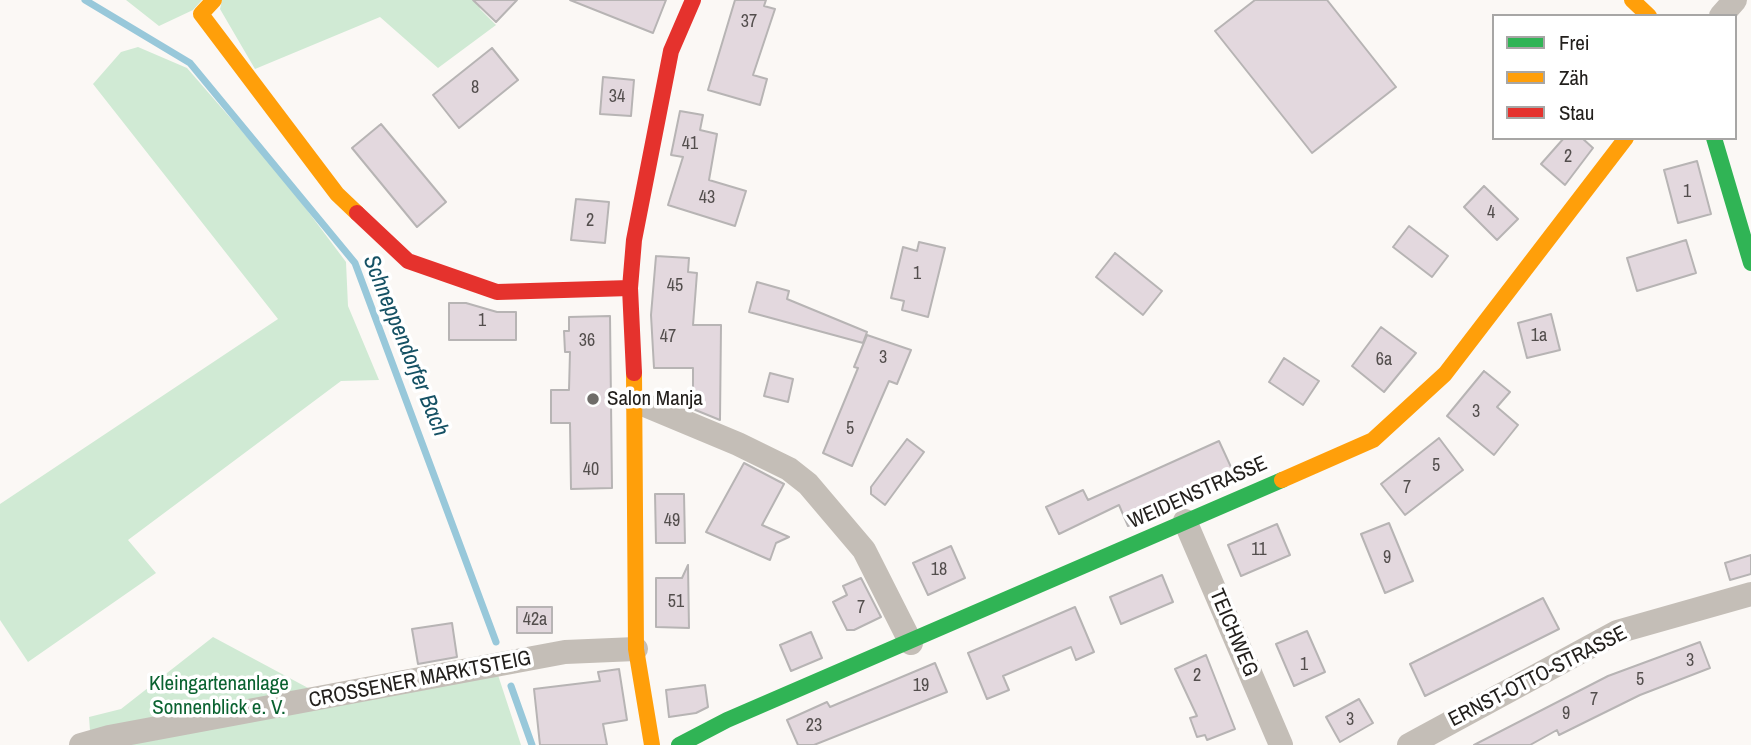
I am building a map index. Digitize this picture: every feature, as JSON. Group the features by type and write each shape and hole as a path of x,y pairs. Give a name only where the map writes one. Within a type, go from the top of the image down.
{"street":[{"path":"214,0 201,14 337,194 408,261 497,292 630,288"},
{"path":"652,745 636,649 635,401 630,288 634,240 671,51 693,0"},
{"path":"1632,0 1647,14"},
{"path":"1723,14 1735,0"},
{"name":"WEIDENSTRASSE","path":"679,745 727,720 911,643 1373,440 1445,374 1624,140"},
{"path":"1715,140 1751,263"},
{"path":"635,401 738,444 789,469 808,484 864,550 911,643"},
{"name":"TEICHWEG","path":"1185,521 1281,745"},
{"name":"ERNST-OTTO-STRASSE","path":"1409,745 1617,632 1751,594"},
{"name":"CROSSENER MARKTSTEIG","path":"81,745 109,737 565,652 636,649"}],"green space":[{"path":"126,0 202,0 193,10 159,26"},
{"path":"222,0 478,0 480,9 496,25 438,68 380,17 255,69 220,9"},
{"path":"138,47 187,68 286,182 346,262 348,306 379,380 341,381 128,540 156,573 28,662 0,620 0,504 278,319 93,84 121,52"},
{"name":"Kleingartenanlage Sonnenblick e. V.","path":"213,637 310,689 498,675 521,745 91,745 89,717 121,709"}],"building":[{"path":"473,0 517,0 496,22"},
{"path":"570,0 666,0 653,33"},
{"path":"735,0 766,0 764,6 775,9 753,75 767,79 760,105 708,90"},
{"path":"1255,0 1327,0 1396,87 1312,153 1215,31"},
{"path":"492,48 518,80 459,128 433,95"},
{"path":"603,77 634,80 631,116 600,114"},
{"path":"680,111 703,115 700,130 717,134 709,180 746,191 735,226 668,205 683,157 671,155"},
{"path":"381,124 446,202 417,227 352,148"},
{"path":"1562,140 1584,140 1593,148 1565,185 1541,164"},
{"path":"1697,161 1711,214 1678,223 1664,170"},
{"path":"1484,186 1518,219 1497,240 1464,207"},
{"path":"576,199 609,202 605,243 571,240"},
{"path":"1409,226 1448,256 1432,277 1393,247"},
{"path":"1686,240 1696,273 1637,291 1627,258"},
{"path":"919,242 945,248 928,317 902,310 904,301 891,298 903,247 917,251"},
{"path":"1115,253 1162,291 1143,315 1096,277"},
{"path":"656,256 689,258 688,272 697,273 693,325 721,325 720,420 693,409 693,368 654,368 651,315"},
{"path":"757,282 789,291 787,299 867,332 863,343 749,312"},
{"path":"449,303 466,303 497,312 516,312 516,340 449,340"},
{"path":"1551,314 1560,350 1527,358 1518,323"},
{"path":"610,316 612,488 571,489 570,423 551,423 551,390 569,390 570,352 565,352 564,331 569,331 569,317"},
{"path":"1381,327 1416,353 1384,392 1352,366"},
{"path":"867,335 911,350 897,384 889,381 852,466 823,453 858,368 854,367"},
{"path":"1284,358 1319,381 1303,405 1269,382"},
{"path":"1484,371 1510,392 1497,407 1518,425 1494,455 1447,416"},
{"path":"770,373 793,379 788,402 764,396"},
{"path":"1439,438 1463,470 1405,515 1381,484"},
{"path":"907,439 924,452 885,505 871,494 871,487"},
{"path":"1219,441 1236,478 1128,526 1119,505 1059,534 1046,507 1083,490 1088,500"},
{"path":"744,463 784,484 762,525 789,537 776,543 770,560 706,532"},
{"path":"655,494 684,494 685,543 656,543"},
{"path":"1389,523 1413,581 1385,593 1361,534"},
{"path":"1277,524 1290,555 1241,576 1228,545"},
{"path":"951,546 965,578 928,595 913,563"},
{"path":"1751,555 1751,574 1730,580 1725,563"},
{"path":"688,565 689,628 656,627 656,578 682,578"},
{"path":"1162,575 1173,602 1121,624 1110,597"},
{"path":"861,578 881,617 854,630 847,630 833,602 847,595 843,586"},
{"path":"1543,598 1559,629 1425,696 1410,664"},
{"path":"517,607 552,607 552,633 517,633"},
{"path":"1075,607 1094,652 1076,660 1071,647 1003,676 1009,690 987,699 968,653"},
{"path":"452,623 457,657 418,664 412,629"},
{"path":"1307,631 1325,672 1294,686 1276,644"},
{"path":"811,632 822,658 791,671 780,645"},
{"path":"1700,642 1710,668 1640,695 1559,735 1557,730 1530,745 1474,745 1608,676"},
{"path":"1206,655 1235,729 1207,740 1205,735 1197,737 1190,718 1197,716 1175,669"},
{"path":"935,663 947,692 814,745 798,745 787,720 827,702 830,707"},
{"path":"619,669 627,720 603,724 607,745 540,745 534,689 600,681 598,672"},
{"path":"705,685 708,707 696,713 669,717 666,690"},
{"path":"1359,699 1373,723 1340,742 1326,717"}],"waterway":[{"name":"Schneppendorfer Bach","path":"85,0 190,63 355,263 496,642"},
{"name":"Schneppendorfer Bach","path":"511,686 532,745"}],"traffic: fast":[{"path":"1715,140 1751,263"},
{"path":"679,745 727,720 1282,480"}],"traffic: slow":[{"path":"214,0 201,14 337,194 357,213"},
{"path":"1632,0 1647,14"},
{"path":"1282,480 1373,440 1445,374 1624,140"},
{"path":"634,373 636,649 652,745"}],"traffic: jam":[{"path":"634,373 630,288 634,240 671,51 693,0"},
{"path":"357,213 408,261 497,292 630,288"}],"place":[{"name":"Salon Manja","path":"593,399"}]}
